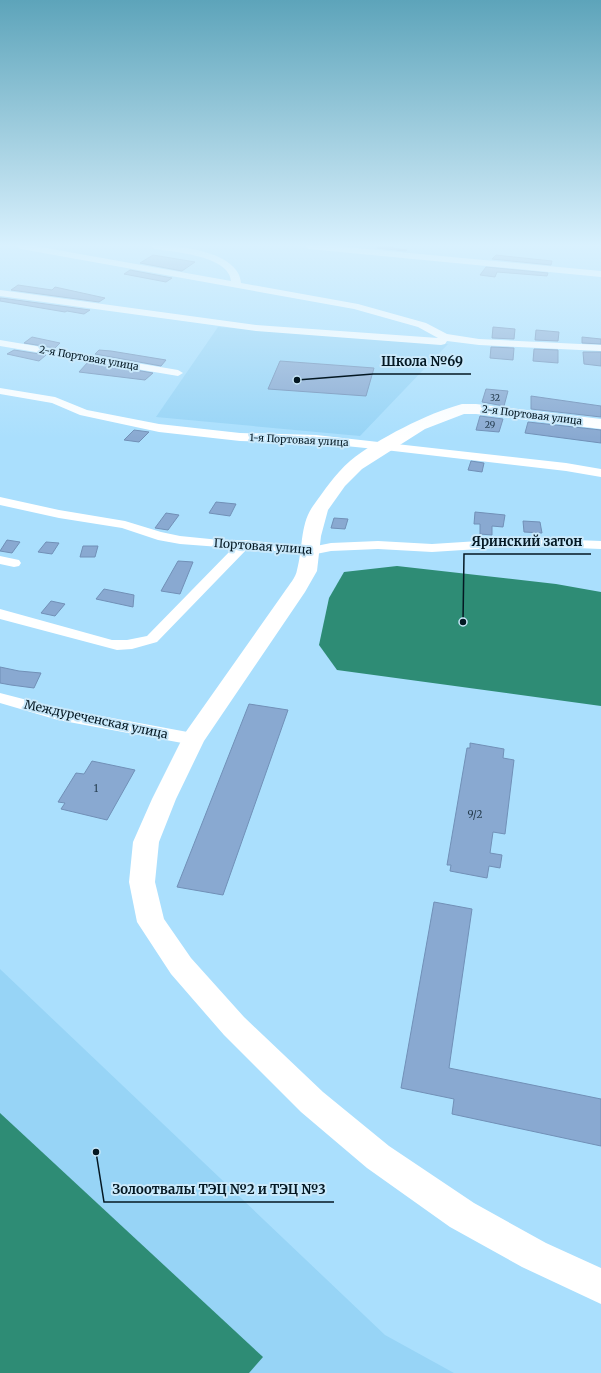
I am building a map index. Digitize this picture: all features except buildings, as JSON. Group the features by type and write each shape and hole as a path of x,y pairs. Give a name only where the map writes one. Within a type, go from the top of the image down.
{"street":[{"path":"125,310 256,328 601,348"},
{"path":"369,310 422,325 443,340"},
{"name":"2-я Портовая улица","path":"0,343 178,373"},
{"name":"1-я Портовая улица","path":"0,391 55,400 84,413 159,428 240,437 316,440 385,446 601,472"},
{"name":"2-я Портовая улица","path":"385,446 419,426 462,409 483,409 601,424"},
{"path":"385,446 356,465 339,482 319,510 312,536 307,571 295,592 193,739 164,799 146,842 142,882 151,922 181,966 234,1026 312,1102 378,1157 462,1215 534,1255 601,1286"},
{"name":"Портовая улица","path":"0,502 125,525 158,536 180,540 220,544 245,544 310,551 331,546 378,545 432,548 524,542 601,546"},
{"path":"0,614 112,645 121,646 136,644 152,639 245,544"},
{"path":"0,560 14,563"},
{"name":"Междуреченская улица","path":"0,698 58,714 193,739"}],"shaded area":[{"path":"218,327 448,344 360,436 156,417"},
{"path":"397,566 556,584 601,592 601,706 337,670 319,645 329,598 344,572"},
{"path":"0,969 385,1335 454,1373 0,1373"},
{"path":"0,1113 263,1357 249,1373 0,1373"}],"place":[{"name":"Школа №69","path":"297,380"},
{"name":"Яринский затон","path":"463,622"},
{"name":"Золоотвалы ТЭЦ №2 и ТЭЦ №3","path":"96,1152"}]}
